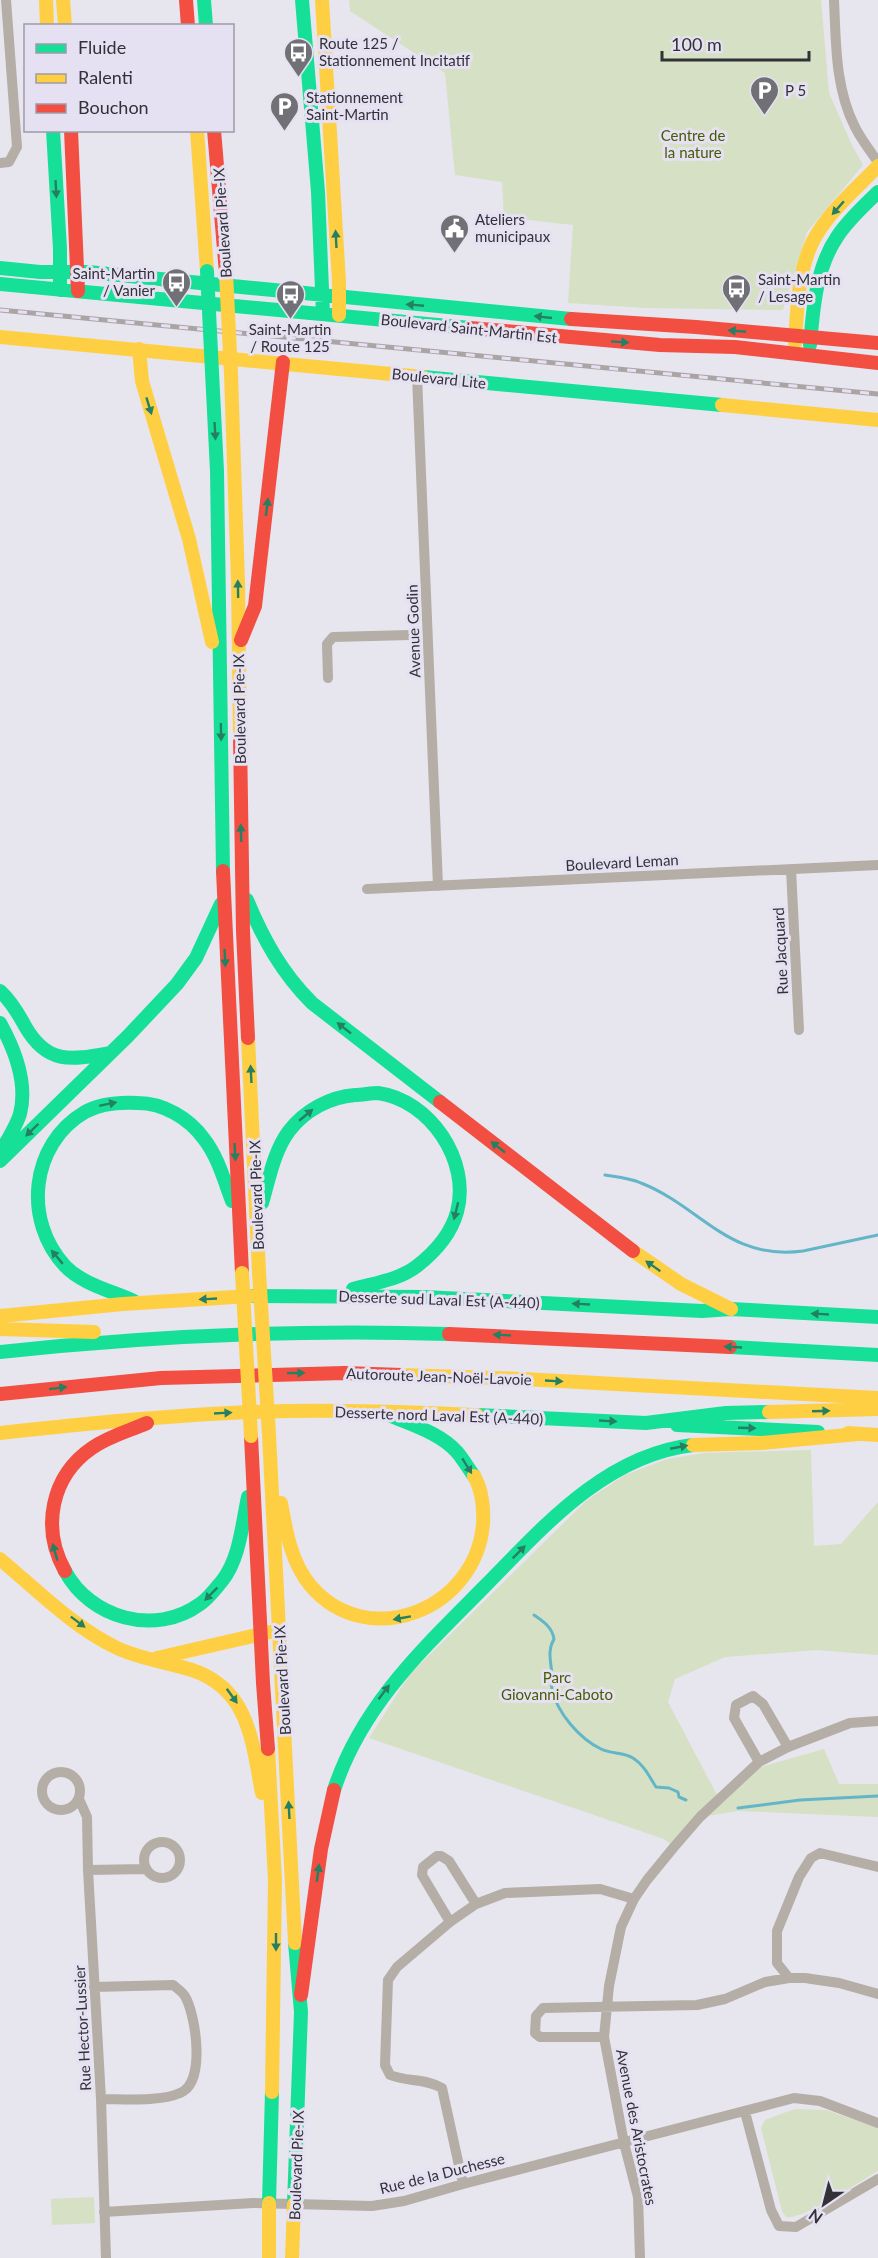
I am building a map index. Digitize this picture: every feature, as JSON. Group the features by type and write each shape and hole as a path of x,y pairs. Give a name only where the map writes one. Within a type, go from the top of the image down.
{"main road":[{"path":"46,0 47,24"},
{"path":"63,0 65,24"},
{"path":"186,0 188,24"},
{"path":"204,0 206,24"},
{"path":"302,0 303,38 315,152 323,314"},
{"path":"322,0 339,315"},
{"path":"53,132 60,290"},
{"path":"71,132 79,272 78,291"},
{"name":"Boulevard Pie-IX","path":"197,132 217,471 223,899 238,1216 274,1841 276,1949 269,2258"},
{"name":"Boulevard Pie-IX","path":"214,132 226,273 231,375 243,931 273,1546 280,1630 294,1931 301,1995 292,2258"},
{"path":"795,354 807,255 815,237 837,208 878,164"},
{"path":"809,356 813,311 822,271 831,246 848,222 878,192"},
{"name":"Boulevard Saint-Martin Est","path":"0,268 79,272 581,320 878,343"},
{"name":"Boulevard Saint-Martin Est","path":"0,284 562,338 660,345 735,347 878,363"},
{"name":"Boulevard Lite","path":"0,337 878,420"},
{"path":"139,349 142,381 191,547 220,673"},
{"path":"238,647 255,606 283,363"},
{"path":"243,892 272,957 290,981 312,1003 646,1261 681,1284 731,1309"},
{"path":"0,1161 159,1004 185,975 199,952 223,899"},
{"path":"0,991 14,1006 34,1043 45,1053 66,1059 110,1053"},
{"path":"0,1023 18,1066 23,1100 18,1121 0,1153"},
{"path":"258,1216 283,1140 301,1118 323,1103 356,1094 381,1094 410,1105 433,1122 451,1148 459,1173 458,1208 446,1237 430,1257 404,1274 330,1295"},
{"path":"139,1302 77,1275 54,1253 40,1230 34,1206 36,1173 48,1146 63,1127 81,1113 112,1102 142,1103 172,1112 192,1125 208,1144 238,1216"},
{"name":"Desserte sud Laval Est (A-440)","path":"0,1316 139,1302 330,1295 474,1299 702,1311 731,1309 878,1317"},
{"path":"0,1329 177,1335"},
{"path":"0,1352 177,1335 308,1330 412,1332 878,1354"},
{"path":"792,1350 878,1344"},
{"name":"Autoroute Jean-Noël-Lavoie","path":"0,1394 161,1378 344,1373 523,1379 878,1398"},
{"path":"646,1423 726,1413 878,1409"},
{"path":"269,1440 290,1545 296,1563 307,1581 330,1603 350,1613 380,1620 406,1618 444,1599 466,1576 482,1539 483,1507 474,1477 455,1450 437,1436 379,1411"},
{"name":"Desserte nord Laval Est (A-440)","path":"0,1433 68,1424 165,1416 379,1411 878,1435"},
{"path":"165,1416 93,1447 72,1466 58,1490 51,1512 54,1552 65,1575 90,1602 117,1616 144,1621 179,1616 202,1603 219,1586 235,1558 253,1479"},
{"path":"301,1995 321,1850 340,1772 355,1737 377,1701 401,1671 433,1638 569,1504 591,1486 622,1467 658,1452 689,1445 759,1443 858,1434"},
{"path":"0,1559 98,1636 124,1651 215,1678 226,1687 238,1702 247,1726 274,1841"},
{"path":"155,1659 280,1630"},
{"path":"273,2104 286,2113 298,2108"}],"street":[{"path":"0,163 9,162 17,147 6,0"},
{"path":"834,0 837,62 845,104 855,128 878,164"},
{"name":"Avenue Godin","path":"417,376 438,886"},
{"path":"328,678 327,644 333,637 410,635"},
{"name":"Boulevard Leman","path":"367,890 878,865"},
{"name":"Rue Jacquard","path":"791,869 799,1030"},
{"path":"759,1762 734,1718 736,1705 746,1698 753,1696 763,1704 788,1747"},
{"name":"Avenue des Aristocrates","path":"640,2258 638,2198 624,2143 604,2037 606,2007 621,1927 634,1899 647,1880 700,1817 759,1762 788,1747 850,1723 878,1721"},
{"name":"Rue Hector-Lussier","path":"79,1799 87,1817 101,2099 106,2258"},
{"path":"789,1978 777,1963 777,1931 799,1877 811,1858 820,1853 878,1867"},
{"path":"450,1922 422,1875 423,1868 437,1856 449,1861 476,1904"},
{"path":"88,1870 146,1869"},
{"path":"463,2184 442,2088 432,2082 399,2079 390,2075 385,2065 388,1980 397,1967 450,1922 476,1904 505,1893 600,1889 634,1899"},
{"path":"606,2007 697,2005 724,1999 765,1982 789,1978 839,1983 878,1994"},
{"path":"94,1987 174,1985 185,1996 194,2017 196,2059 194,2080 182,2093 162,2097 101,2099"},
{"name":"Avenue des Aristocrates","path":"604,2037 540,2037 535,2033 536,2016 543,2008 606,2007"},
{"name":"Rue de la Duchesse","path":"104,2212 269,2204 350,2207 382,2205 794,2098 820,2101 878,2123"},
{"path":"745,2112 771,2210 779,2226 796,2227 878,2179"}],"green space":[{"name":"Centre de la nature","path":"349,0 821,0 829,93 863,165 807,232 783,310 646,308 568,303 573,225 504,217 502,182 455,175 445,73 350,11"},
{"name":"Parc Giovanni-Caboto","path":"811,1450 814,1546 841,1544 878,1502 878,1655 817,1650 725,1657 675,1679 668,1702 719,1799 751,1770 824,1749 839,1784 878,1784 878,1817 738,1811 700,1817 674,1847 664,1839 369,1738 410,1674 586,1501 625,1475 667,1459 705,1453"},
{"path":"795,2109 826,2110 878,2128 878,2171 818,2206 786,2217 782,2211 761,2128 765,2120"},
{"path":"94,2197 95,2223 52,2225 51,2199"}],"waterway":[{"path":"605,1175 633,1180 662,1193 717,1230 755,1248 777,1252 803,1251 878,1235"},
{"path":"534,1615 547,1625 553,1635 550,1652 552,1689 559,1707 570,1724 593,1745 633,1758 643,1767 656,1787 669,1788 678,1792 679,1797 686,1800"},
{"path":"738,1808 800,1800 878,1796"}],"railway":[{"path":"0,310 878,394"}],"traffic: fast":[{"path":"204,0 206,24"},
{"path":"302,0 318,192 323,314"},
{"path":"53,132 60,290"},
{"path":"810,345 817,289 824,262 846,225 878,192"},
{"path":"0,268 40,272 88,272 571,319"},
{"path":"207,271 212,372"},
{"path":"0,284 470,328"},
{"path":"212,372 217,471 223,871"},
{"path":"423,377 722,405"},
{"path":"247,900 274,955 301,992 440,1102"},
{"path":"0,1161 128,1036 177,984 196,958 221,904"},
{"path":"0,991 14,1007 33,1039 51,1054 72,1058 110,1053"},
{"path":"0,1023 19,1067 22,1090 20,1114 1,1152"},
{"path":"262,1203 279,1147 289,1131 310,1111 327,1102 346,1096 378,1093 397,1098 414,1107 430,1120 452,1154 458,1173 460,1193 457,1212 451,1228 430,1255 410,1271 394,1278 353,1289"},
{"path":"134,1301 80,1278 72,1272 52,1248 43,1227 38,1206 43,1163 53,1143 67,1126 85,1112 111,1104 147,1104 175,1113 198,1131 209,1146 232,1201"},
{"path":"250,1296 423,1297 878,1317"},
{"path":"0,1352 224,1335 337,1332 449,1334"},
{"path":"730,1347 878,1355"},
{"path":"477,1415 646,1423 726,1413 769,1412"},
{"path":"389,1415 425,1430 450,1445 474,1476"},
{"path":"677,1425 818,1432"},
{"path":"334,1790 361,1730 398,1678 440,1631 554,1517 605,1478 632,1463 662,1451 693,1445"},
{"path":"65,1571 90,1601 125,1618 163,1619 182,1614 206,1599 228,1572 240,1540 248,1497"},
{"path":"294,2204 301,2012 295,1943"},
{"path":"269,2203 272,2092"}],"traffic: slow":[{"path":"46,0 47,24"},
{"path":"63,0 65,24"},
{"path":"322,0 339,315"},
{"path":"197,132 207,271"},
{"path":"795,343 801,279 812,243 833,212 878,166"},
{"path":"226,273 231,374"},
{"path":"0,337 423,377"},
{"path":"139,349 142,381 189,539 212,642"},
{"path":"231,374 238,582 240,737"},
{"path":"722,405 878,420"},
{"path":"248,1038 259,1272"},
{"path":"633,1251 681,1284 731,1309"},
{"path":"259,1272 269,1435"},
{"path":"242,1273 251,1436"},
{"path":"0,1316 123,1304 250,1296"},
{"path":"0,1329 94,1332"},
{"path":"402,1375 523,1379 878,1398"},
{"path":"769,1412 878,1409"},
{"path":"0,1433 222,1413 337,1411 477,1415"},
{"path":"848,1433 878,1435"},
{"path":"693,1445 761,1443 858,1434"},
{"path":"269,1435 295,1943"},
{"path":"281,1503 294,1556 310,1585 334,1605 360,1616 388,1618 415,1612 440,1599 461,1579 476,1554 483,1524 482,1499 474,1476"},
{"path":"0,1559 85,1630 135,1655 192,1670 211,1679 226,1690 245,1719 262,1793"},
{"path":"157,1658 270,1632"},
{"path":"268,1749 275,1880 272,2092"},
{"path":"269,2203 269,2258"},
{"path":"292,2258 294,2204"}],"traffic: jam":[{"path":"186,0 188,24"},
{"path":"71,132 78,291"},
{"path":"214,132 226,273"},
{"path":"571,319 878,343"},
{"path":"470,328 660,345 735,347 878,363"},
{"path":"241,640 255,606 283,362"},
{"path":"240,737 243,931 248,1038"},
{"path":"223,871 242,1273"},
{"path":"440,1102 633,1251"},
{"path":"449,1334 730,1347"},
{"path":"0,1394 161,1378 344,1373 402,1375"},
{"path":"65,1571 53,1538 52,1521 54,1504 67,1473 92,1448 147,1423"},
{"path":"251,1436 268,1749"},
{"path":"301,1995 321,1849 334,1790"}],"place":[{"name":"Route 125 / Stationnement Incitatif","path":"298,78"},
{"name":"P 5","path":"764,116"},
{"name":"Stationnement Saint-Martin","path":"285,132"},
{"name":"Ateliers municipaux","path":"454,254"},
{"name":"Saint-Martin / Vanier","path":"176,308"},
{"name":"Saint-Martin / Lesage","path":"737,314"},
{"name":"Saint-Martin / Route 125","path":"290,320"}]}
